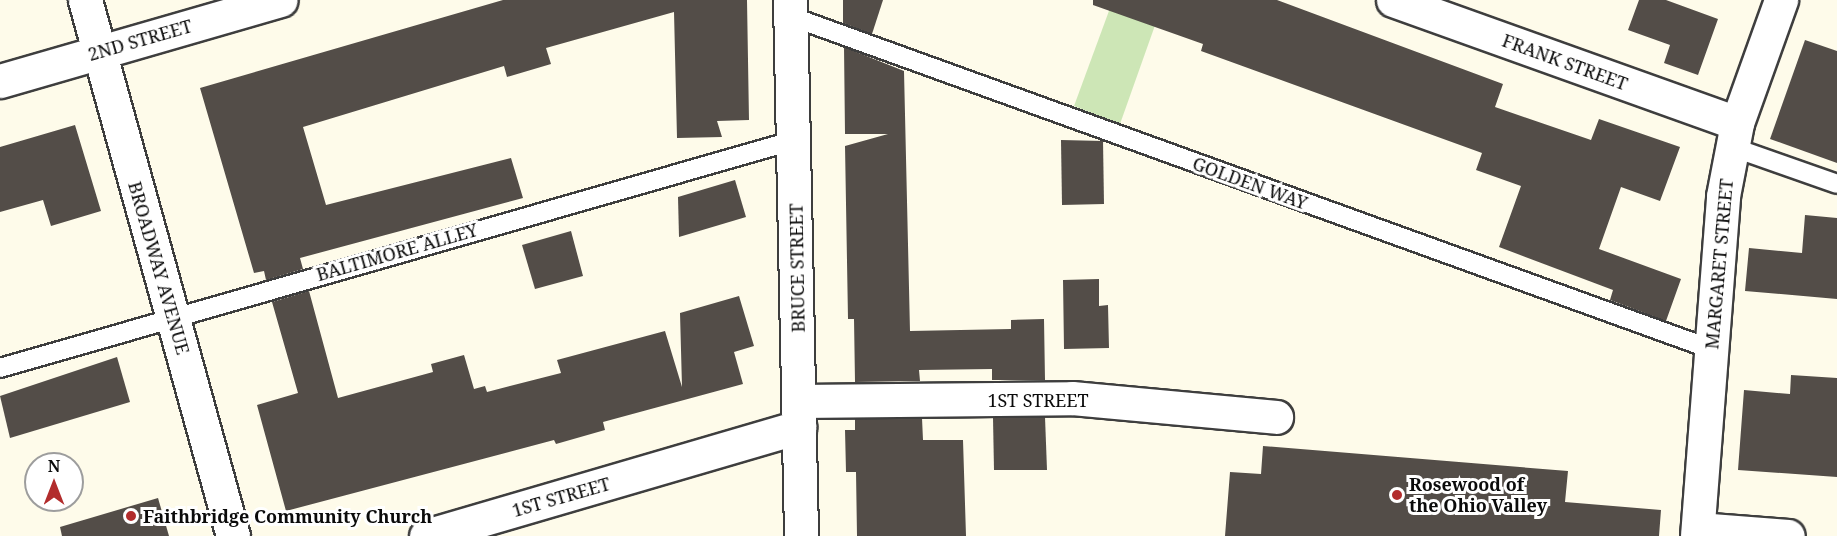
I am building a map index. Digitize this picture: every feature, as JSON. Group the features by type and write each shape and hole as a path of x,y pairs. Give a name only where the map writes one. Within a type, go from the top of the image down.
{"street":[{"name":"BROADWAY AVENUE","path":"85,0 233,536"},
{"name":"2ND STREET","path":"0,81 281,0"},
{"name":"FRANK STREET","path":"1393,0 1734,135"},
{"name":"MARGARET STREET","path":"1698,532 1723,196 1734,135 1781,0"},
{"name":"BRUCE STREET","path":"790,8 795,140 801,536"},
{"name":"1ST STREET","path":"426,536 799,414 1072,398 1276,417"},
{"path":"1698,532 1788,536"}],"lane":[{"name":"GOLDEN WAY","path":"790,8 1711,349"},
{"path":"1734,135 1837,184"},
{"name":"BALTIMORE ALLEY","path":"0,368 173,316 795,140"}],"green space":[{"path":"1113,0 1164,0 1120,124 1074,106"}],"building":[{"path":"503,0 747,0 749,120 717,121 722,137 677,138 674,12 546,48 551,64 507,77 504,66 303,127 326,205 511,158 523,198 300,258 303,269 266,280 264,271 254,273 200,88"},
{"path":"843,0 883,0 872,34 843,23"},
{"path":"1093,0 1277,0 1503,84 1495,107 1591,140 1599,119 1680,147 1660,201 1621,187 1599,249 1681,279 1666,321 1610,300 1613,290 1499,247 1521,186 1476,170 1482,153 1201,51 1203,44 1093,5"},
{"path":"1639,0 1666,0 1718,19 1698,75 1664,63 1670,45 1628,30"},
{"path":"1805,40 1837,51 1837,163 1770,139"},
{"path":"844,47 904,71 910,331 1011,329 1011,320 1044,319 1045,380 992,380 992,369 919,370 920,381 855,382 854,319 848,319 845,146 888,134 845,134"},
{"path":"75,125 101,211 51,226 43,200 0,212 0,147"},
{"path":"1061,140 1103,141 1104,204 1062,205"},
{"path":"735,180 746,217 679,237 678,197"},
{"path":"1805,215 1837,218 1837,299 1745,291 1749,248 1802,253"},
{"path":"571,231 583,276 535,289 522,245"},
{"path":"1099,279 1099,306 1108,305 1109,348 1064,349 1063,280"},
{"path":"309,291 338,398 433,372 431,364 464,355 474,389 485,386 487,392 561,373 557,360 665,331 682,387 680,313 739,296 754,346 734,352 743,384 603,422 605,430 556,444 554,440 286,511 257,405 298,393 272,302"},
{"path":"117,357 130,402 10,438 0,396"},
{"path":"1791,375 1837,378 1837,477 1738,470 1744,390 1790,394"},
{"path":"1045,417 1047,470 994,470 993,418"},
{"path":"922,418 923,440 963,440 966,536 857,536 856,472 846,472 845,430 855,430 855,419"},
{"name":"Rosewood of the Ohio Valley","path":"1263,446 1568,471 1565,502 1661,510 1659,536 1225,536 1230,472 1261,474"},
{"name":"Faithbridge Community Church","path":"158,498 169,536 62,536 60,527"}],"place":[{"name":"Rosewood of the Ohio Valley","path":"1397,495"},
{"name":"Faithbridge Community Church","path":"131,516"}]}
